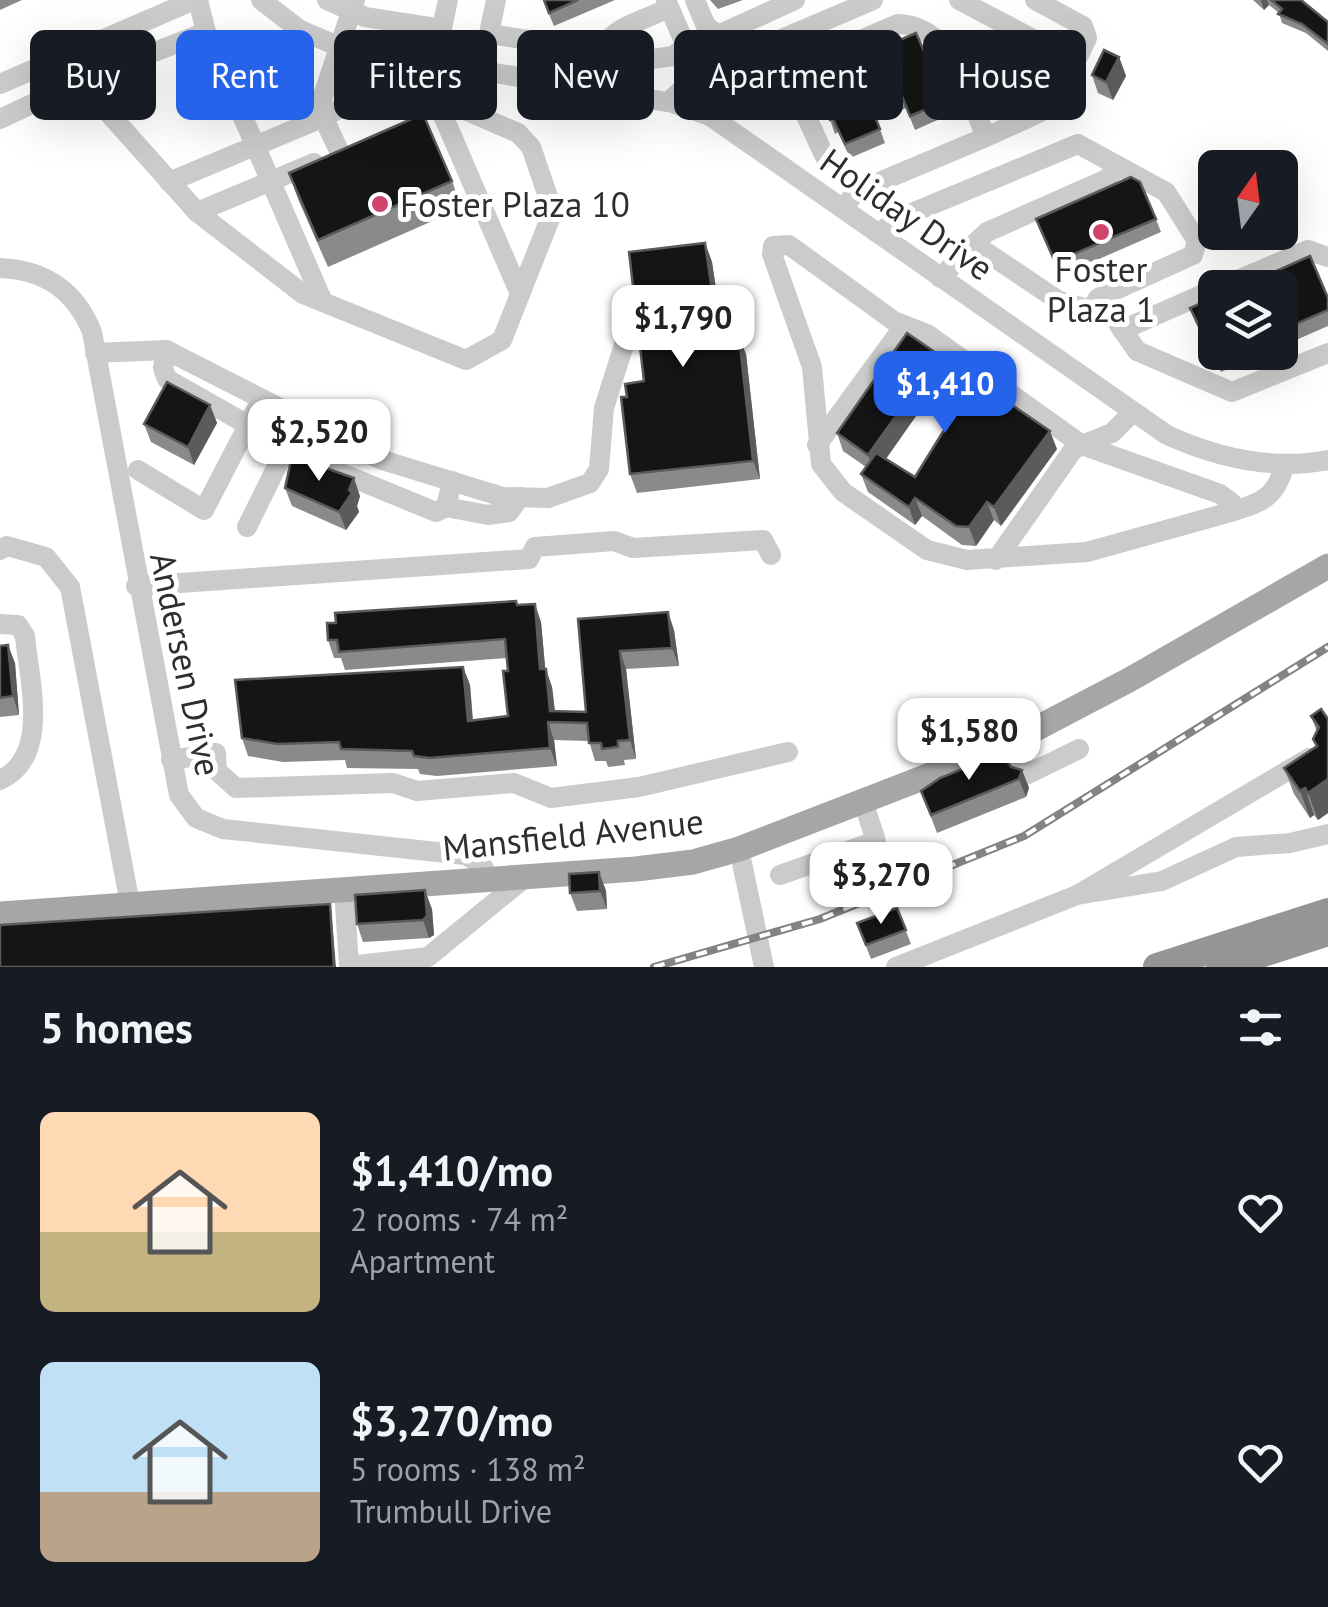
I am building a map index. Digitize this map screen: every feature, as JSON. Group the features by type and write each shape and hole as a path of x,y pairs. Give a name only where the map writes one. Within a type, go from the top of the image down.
{"highway":[{"path":"1157,967 1328,912"},
{"path":"1220,967 1328,932"}],"main road":[{"name":"Mansfield Avenue","path":"0,914 671,866 739,849 1011,742 1129,680 1328,566"}],"street":[{"path":"124,30 192,0 205,30"},
{"name":"Holiday Drive","path":"261,0 300,30 334,44"},
{"path":"326,0 442,29 448,0"},
{"path":"490,30 496,0"},
{"path":"695,0 706,26 718,34 796,0"},
{"path":"668,102 700,74 873,0"},
{"path":"959,0 1068,57 1079,54 1087,38 1083,26 1035,0"},
{"path":"619,30 668,4 686,46 673,56 654,59"},
{"path":"345,30 353,6"},
{"path":"884,30 911,24 943,42 986,137"},
{"path":"197,212 348,149 319,108 334,64"},
{"path":"0,84 30,71"},
{"name":"Holiday Drive","path":"654,100 674,104"},
{"path":"0,120 30,106"},
{"path":"169,182 334,112"},
{"path":"115,120 197,212 303,294 466,360 502,340 552,210 531,147 518,133 476,120"},
{"path":"246,120 323,302"},
{"path":"439,120 520,294"},
{"name":"Holiday Drive","path":"716,120 1167,435 1204,452 1285,464 1328,460"},
{"path":"808,120 825,157"},
{"path":"842,208 858,191 1024,120"},
{"path":"879,234 895,220 1069,144 1086,148 1176,202 1197,249 1098,298 1091,310"},
{"path":"940,278 987,232 1107,179 1118,166"},
{"path":"974,244 1058,301 1115,319 1137,351 1232,392 1328,353"},
{"path":"1234,511 1232,503 1220,494 1082,444 927,334 904,326 789,245 773,246 772,254 812,367 821,464 843,492 911,541 945,557 996,560 1088,552 1234,511 1268,499 1278,488 1285,464"},
{"path":"1260,270 1308,250 1328,258"},
{"name":"Andersen Drive","path":"0,268 38,274 64,290 84,312 171,760 186,808 209,825 465,855 482,864 490,879"},
{"path":"1122,330 1198,296"},
{"path":"95,353 166,350 382,460 502,497 548,498 590,484 599,468 604,408 630,326"},
{"path":"818,445 904,326"},
{"path":"166,350 163,368 168,379 248,425"},
{"path":"138,470 204,510 260,400"},
{"path":"996,560 1072,450 1112,433 1134,412"},
{"path":"246,526 301,421"},
{"path":"285,450 436,512 446,507 488,514 509,512 520,497"},
{"path":"446,507 452,481"},
{"path":"136,586 529,559 535,547 614,540 633,548 763,540 771,556"},
{"path":"0,550 7,546 46,557 70,587 130,904"},
{"path":"0,624 18,625 25,636 33,731 23,763 0,780"},
{"path":"1011,742 1026,775 1079,749"},
{"path":"171,760 216,752 218,771 236,788 394,783 417,791 514,783 551,798 639,788 788,752"},
{"path":"896,967 1077,894 1315,755"},
{"path":"780,875 876,840 863,801"},
{"path":"1077,894 1162,882 1236,847 1290,843 1328,834"},
{"path":"739,849 764,967"},
{"path":"344,889 349,966 428,957 527,876"}],"building":[{"path":"544,0 578,0 549,13"},
{"path":"1271,0 1301,0 1328,22 1328,44 1302,24 1278,14 1282,9"},
{"path":"916,33 923,49 923,111 910,116 903,99 903,39"},
{"path":"1104,50 1119,57 1106,82 1092,75"},
{"name":"Foster Plaza 10","path":"409,120 426,120 452,181 318,240 289,173"},
{"path":"833,120 876,120 880,129 845,144"},
{"name":"Foster Plaza 1","path":"1131,177 1140,182 1156,219 1055,262 1036,219"},
{"path":"705,243 719,338 739,336 753,461 630,474 621,397 627,397 625,384 644,381 629,252"},
{"path":"1310,256 1328,298 1328,310 1298,323 1298,270 1278,270"},
{"path":"1198,304 1198,323 1190,308"},
{"path":"907,333 1050,431 994,507 987,502 969,527 956,526 915,498 909,507 861,474 876,453 915,477 954,414 916,388 868,455 837,433"},
{"path":"167,382 210,405 188,447 144,424"},
{"path":"292,456 354,478 349,490 352,493 339,512 285,488"},
{"path":"516,601 517,605 535,604 540,669 546,669 550,711 586,712 578,619 668,612 672,648 620,651 630,740 602,749 601,743 589,743 587,723 548,722 550,748 430,758 414,756 412,751 341,749 339,742 277,744 242,738 235,680 463,667 468,721 508,716 503,671 508,671 505,639 339,652 337,640 328,640 327,623 336,623 335,613"},
{"path":"8,645 13,696 0,698 0,646"},
{"path":"1321,709 1328,719 1328,779 1308,793 1305,788 1300,791 1284,768 1317,746 1313,739 1319,727 1311,716"},
{"path":"1002,753 1011,767 1022,770 1019,779 931,815 921,791 940,778"},
{"path":"599,872 600,891 570,893 569,874"},
{"path":"425,890 427,916 423,920 357,924 355,895"},
{"path":"330,904 334,967 0,967 0,925"},
{"path":"897,908 906,930 866,945 857,923"}],"railway":[{"path":"654,967 820,919 1024,836 1328,647"}],"place":[{"name":"Foster Plaza 10","path":"380,204"},
{"name":"Foster Plaza 1","path":"1101,232"}]}
